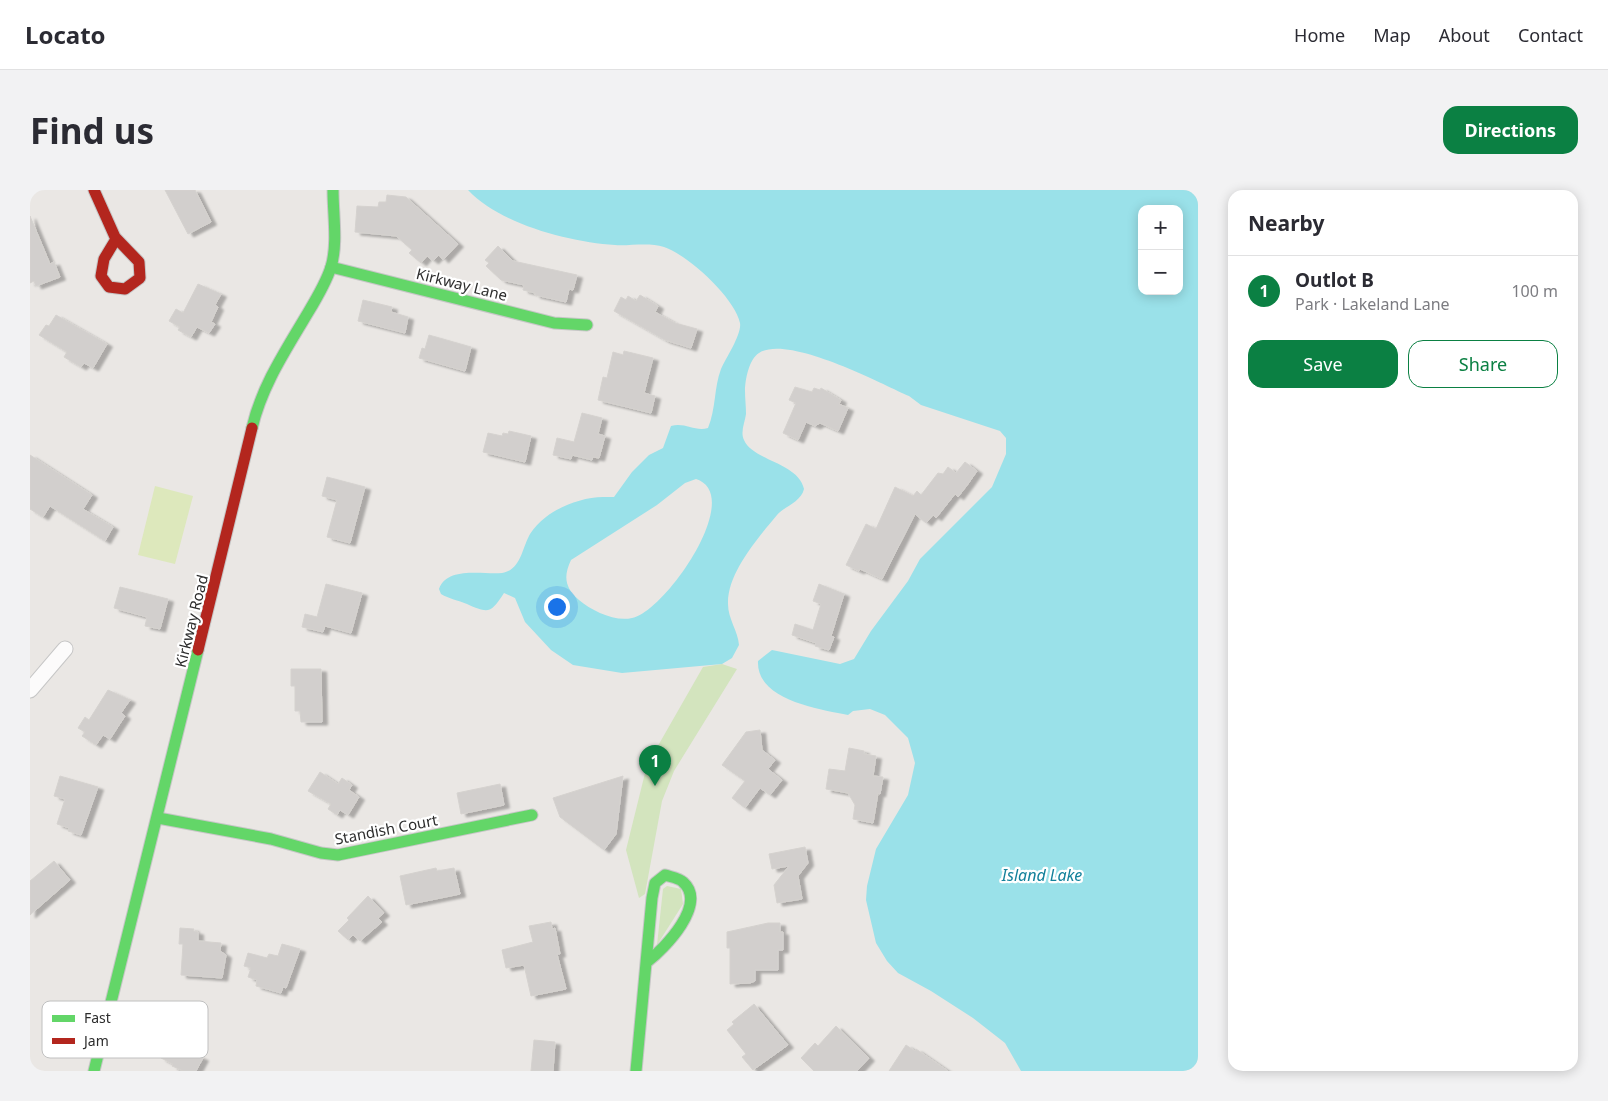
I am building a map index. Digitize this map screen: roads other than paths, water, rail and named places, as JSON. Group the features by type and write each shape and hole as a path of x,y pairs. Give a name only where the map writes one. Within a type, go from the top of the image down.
{"street":[{"path":"94,190 107,214 116,239"},
{"name":"Kirkway Road","path":"112,1001 158,818 257,406 272,372 320,293 331,267 334,249 333,190"},
{"name":"Kirkway Lane","path":"331,267 554,323 587,325"},
{"path":"30,690 65,649"},
{"name":"Standish Court","path":"158,818 271,839 321,853 338,855 532,815"},
{"path":"636,1071 647,962 648,932 655,883 665,875 675,876 686,883 691,891 691,903 687,915 659,954 647,962"},
{"name":"Kirkway Road","path":"94,1071 97,1058"}],"water":[{"name":"Island Lake","path":"468,190 1198,190 1198,1071 1021,1071 1005,1043 973,1018 931,991 898,973 887,961 876,943 866,900 867,886 876,849 908,795 915,763 908,738 885,715 870,709 853,711 848,715 806,706 778,694 767,685 760,674 758,661 772,650 840,664 854,659 871,631 908,581 920,559 992,487 1006,454 1006,438 1000,431 921,405 909,396 834,362 790,350 772,349 759,353 748,370 745,391 746,414 742,434 749,447 756,453 793,473 800,480 804,489 796,501 777,515 753,545 738,568 729,592 728,604 739,645 732,658 722,664 622,673 573,665 551,650 525,622 515,598 504,593 496,605 489,610 485,610 441,594 439,589 443,582 458,574 502,573 513,568 520,558 533,530 543,519 558,509 596,497 614,497 632,472 649,455 663,448 671,426 681,425 699,429 708,428 721,369 740,328 736,313 720,290 697,268 664,247 646,244 615,245 577,240 536,229 498,213","holes":["696,479 709,489 712,507 706,528 695,552 680,576 663,596 646,611 632,618 611,617 597,612 574,596 568,587 566,577 571,560 657,505 685,483"]}],"place":[{"name":"Outlot B","path":"655,786"}]}
